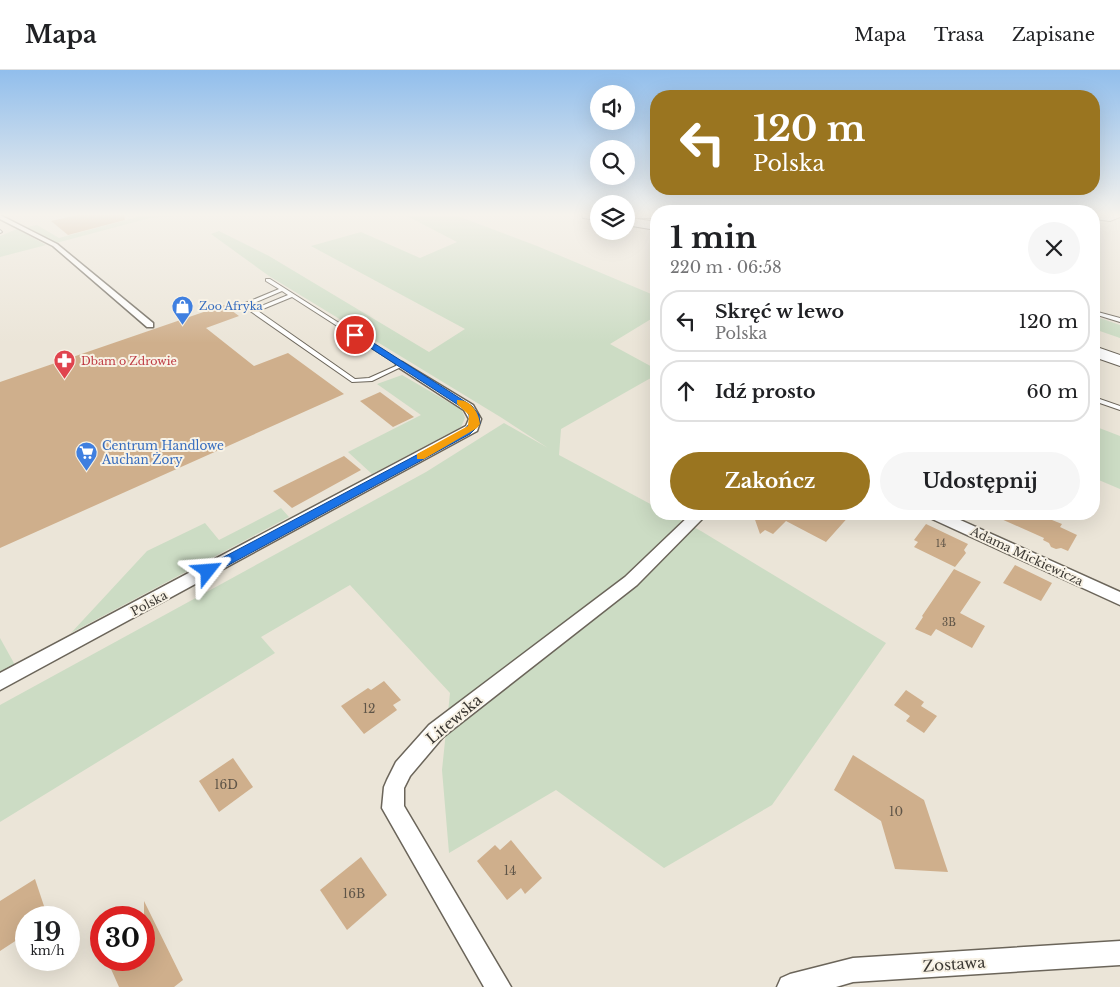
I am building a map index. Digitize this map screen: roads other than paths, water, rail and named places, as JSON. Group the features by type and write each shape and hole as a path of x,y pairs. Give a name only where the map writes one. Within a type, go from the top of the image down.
{"main road":[{"path":"1100,340 1120,348"},
{"path":"1100,353 1120,361"}],"street":[{"path":"70,258 150,325"},
{"name":"Polska","path":"0,682 472,428 475,419 469,408 402,365"},
{"name":"Litewska","path":"498,987 393,808 394,787 402,769 436,731 631,581 694,520"},
{"name":"Adama Mickiewicza","path":"948,520 1120,599"},
{"name":"Zostawa","path":"790,987 853,970 1120,953"}],"lane":[{"path":"268,280 402,365"},
{"path":"282,289 245,305 354,381 370,380 402,365"},
{"path":"254,311 293,295"},
{"path":"1100,314 1120,320"},
{"path":"1100,401 1120,408"}],"place":[{"name":"Zoo Afryka","path":"183,325"},
{"name":"Dbam o Zdrowie","path":"65,380"},
{"name":"Centrum Handlowe Auchan Żory","path":"86,471"}]}
